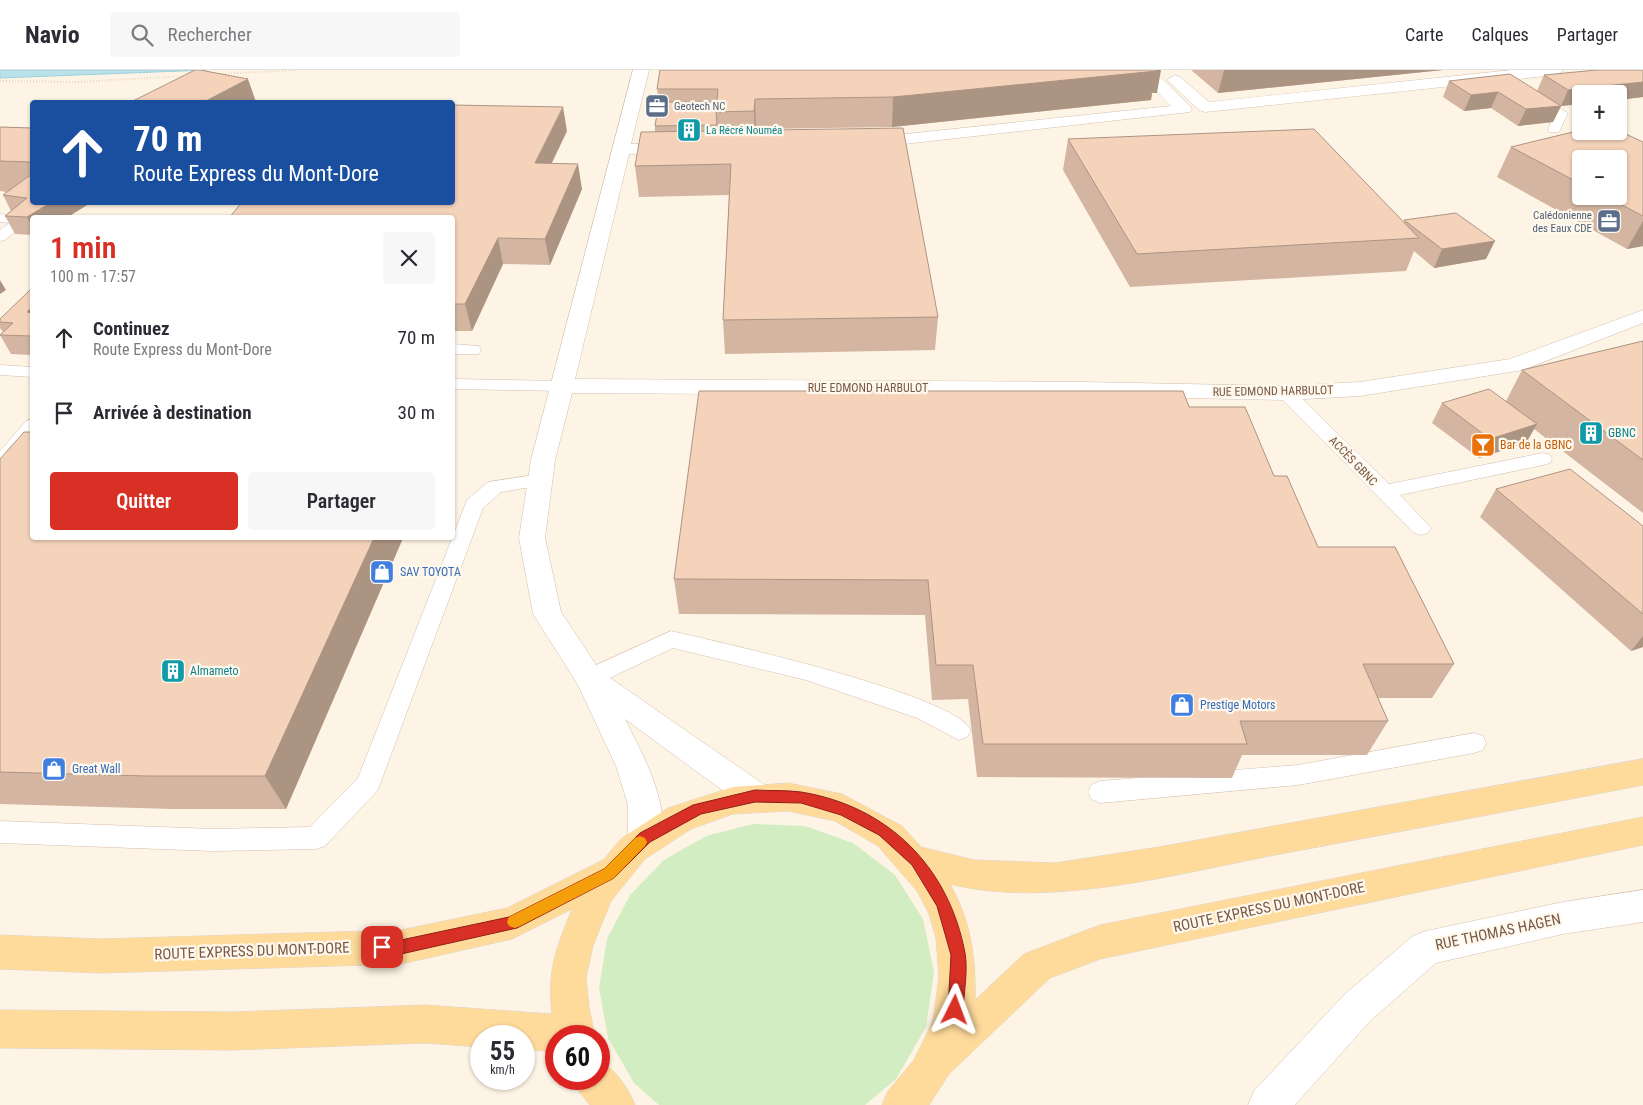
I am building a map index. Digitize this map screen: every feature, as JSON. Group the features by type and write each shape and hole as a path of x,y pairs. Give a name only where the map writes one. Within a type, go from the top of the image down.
{"main road":[{"path":"917,861 974,875 1055,878 1168,860 1643,772"},
{"path":"574,1025 568,977 581,922 609,873 645,838 698,809 755,796 801,798 844,810 884,831 917,861 944,904 958,955 955,1010 935,1064 911,1097 902,1105"},
{"name":"ROUTE EXPRESS DU MONT-DORE","path":"935,1064 1037,966 1100,942 1643,832"},
{"name":"ROUTE EXPRESS DU MONT-DORE","path":"0,952 100,956 401,947 512,923 609,873"},
{"path":"0,1029 232,1031 425,1024 545,1033"},
{"path":"603,1090 615,1105"}],"street":[{"path":"641,70 623,149 543,460 532,538 547,614 589,678 632,766 644,805 645,838"},
{"path":"850,144 1184,109 1144,70"},
{"path":"1164,70 1205,107 1556,70"},
{"path":"623,149 696,148"},
{"name":"RUE EDMOND HARBULOT","path":"562,386 1082,389 1286,393 1360,389 1515,365 1643,316"},
{"path":"589,678 755,796"},
{"name":"RUE THOMAS HAGEN","path":"1268,1105 1357,1008 1426,948 1563,918 1643,906"}],"lane":[{"path":"1521,90 1562,113 1554,129"},
{"path":"0,218 22,220 0,237"},
{"path":"455,349 474,350"},
{"path":"0,370 30,372"},
{"path":"455,384 562,386"},
{"name":"ACCÈS GBNC","path":"1286,393 1383,492 1422,528"},
{"path":"0,463 30,428"},
{"path":"1383,492 1543,459"},
{"path":"0,832 213,840 316,838 368,784 474,505 495,487 540,480"},
{"path":"589,678 671,639 807,672 925,711 959,730"},
{"path":"1100,792 1298,776 1474,743"}],"path":[{"path":"216,74 296,70"},
{"path":"0,82 77,82 186,76"}],"green space":[{"path":"753,824 805,826 853,843 895,875 923,919 934,972 926,1027 896,1079 865,1105 659,1105 634,1083 610,1041 610,1025 606,1025 599,988 607,939 630,895 664,860 706,836"}],"water":[{"path":"0,70 207,70 0,78"}],"building":[{"path":"195,70 248,79 208,100 135,100"},
{"path":"660,70 1157,71 893,97 755,99 754,111 716,112 718,89 657,89"},
{"path":"1597,70 1643,70 1643,82 1615,85 1572,85 1572,90 1568,90 1544,75"},
{"path":"1510,74 1561,106 1526,109 1498,92 1471,95 1449,81"},
{"path":"659,102 716,102 717,125 655,126"},
{"path":"455,105 563,107 535,163 578,164 545,239 498,238 465,304 455,304 455,215 231,215 240,205 455,205"},
{"path":"0,127 30,128 30,162 0,161"},
{"path":"903,128 938,317 723,320 731,164 635,166 641,132"},
{"path":"1314,129 1419,238 1137,254 1068,139"},
{"path":"1572,132 1572,140 1627,140 1627,135 1643,142 1643,216 1622,205 1627,205 1627,150 1572,150 1572,179 1511,147"},
{"path":"30,176 30,205 47,205 27,217 5,216 27,198 3,195"},
{"path":"1456,213 1495,241 1442,249 1404,220"},
{"path":"30,290 30,309 27,312 30,313 30,336 0,335 13,323 0,322 0,319"},
{"path":"1643,341 1643,460 1522,370"},
{"path":"1489,389 1537,424 1490,439 1442,403"},
{"path":"699,391 1183,391 1189,407 1245,407 1274,476 1287,476 1318,547 1395,547 1454,664 1363,664 1388,721 1240,721 1247,744 983,744 973,665 936,665 928,580 674,579"},
{"name":"Almameto","path":"24,432 30,432 30,540 373,540 265,776 147,776 0,772 0,459"},
{"path":"1570,469 1643,526 1643,614 1496,489"}],"slow traffic":[{"path":"515,922 609,873 640,842"}],"place":[{"name":"Geotech NC","path":"657,106"},
{"name":"La Récré Nouméa","path":"689,130"},
{"name":"Calédonienne des Eaux CDE","path":"1609,221"},
{"name":"GBNC","path":"1591,433"},
{"name":"Bar de la GBNC","path":"1483,445"},
{"name":"SAV TOYOTA","path":"382,572"},
{"name":"Almameto","path":"173,671"},
{"name":"Prestige Motors","path":"1182,705"},
{"name":"Great Wall","path":"54,769"}],"route":[{"path":"382,947 401,947 512,923 609,873 626,854 645,838 698,809 755,796 801,798 844,810 884,831 917,861 944,904 958,955 955,1010"}]}
